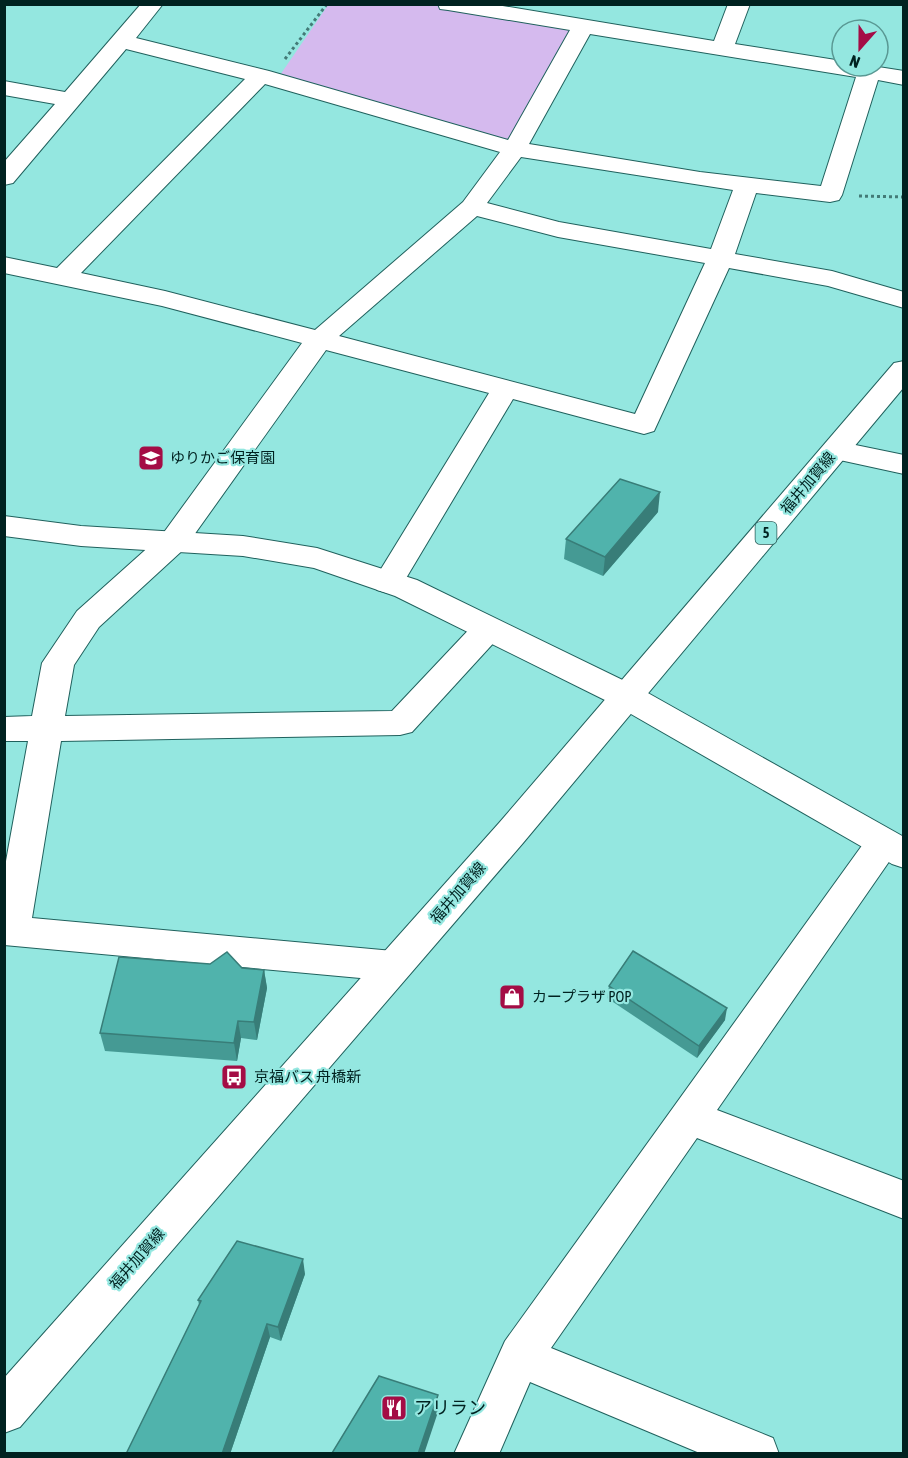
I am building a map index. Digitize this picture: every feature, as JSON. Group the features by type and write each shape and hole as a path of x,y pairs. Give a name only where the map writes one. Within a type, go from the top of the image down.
{"street":[{"path":"4,178 153,4"},
{"path":"448,4 830,66"},
{"path":"722,49 739,4"},
{"path":"393,966 8,931 58,663 88,619 173,542 318,341 472,207 515,149 583,26"},
{"path":"121,41 266,78 515,149 830,195 867,78"},
{"path":"63,277 266,78"},
{"path":"4,88 71,100"},
{"path":"4,266 165,299 644,425 720,259 747,184"},
{"path":"472,207 558,229 832,279 903,300"},
{"name":"福井加賀線","path":"4,1411 628,697 903,369"},
{"path":"388,582 505,389"},
{"path":"836,450 903,465"},
{"path":"4,526 81,536 243,546 317,558 406,588 628,697 893,849 689,1117 520,1356 476,1454"},
{"path":"4,729 400,723 488,629"},
{"path":"689,1117 903,1200"},
{"path":"520,1356 757,1454"}],"path":[{"path":"266,78 327,4"},
{"path":"830,195 903,197"}],"shaded area":[{"path":"328,5 448,5 583,26 517,145 276,81"}],"building":[{"path":"620,479 660,492 605,557 566,539"},
{"path":"633,951 727,1008 699,1046 609,986"},
{"path":"227,952 242,968 264,970 254,1022 238,1021 234,1043 100,1033 119,957 210,964"},
{"path":"237,1241 303,1259 278,1327 267,1324 222,1454 126,1454 201,1301 198,1300"},
{"path":"379,1376 438,1395 418,1454 332,1453"}],"place":[{"name":"ゆりかご保育園","path":"151,458"},
{"name":"カープラザ POP","path":"512,997"},
{"name":"京福バス 舟橋新","path":"234,1077"},
{"name":"アリラン","path":"394,1408"}]}
